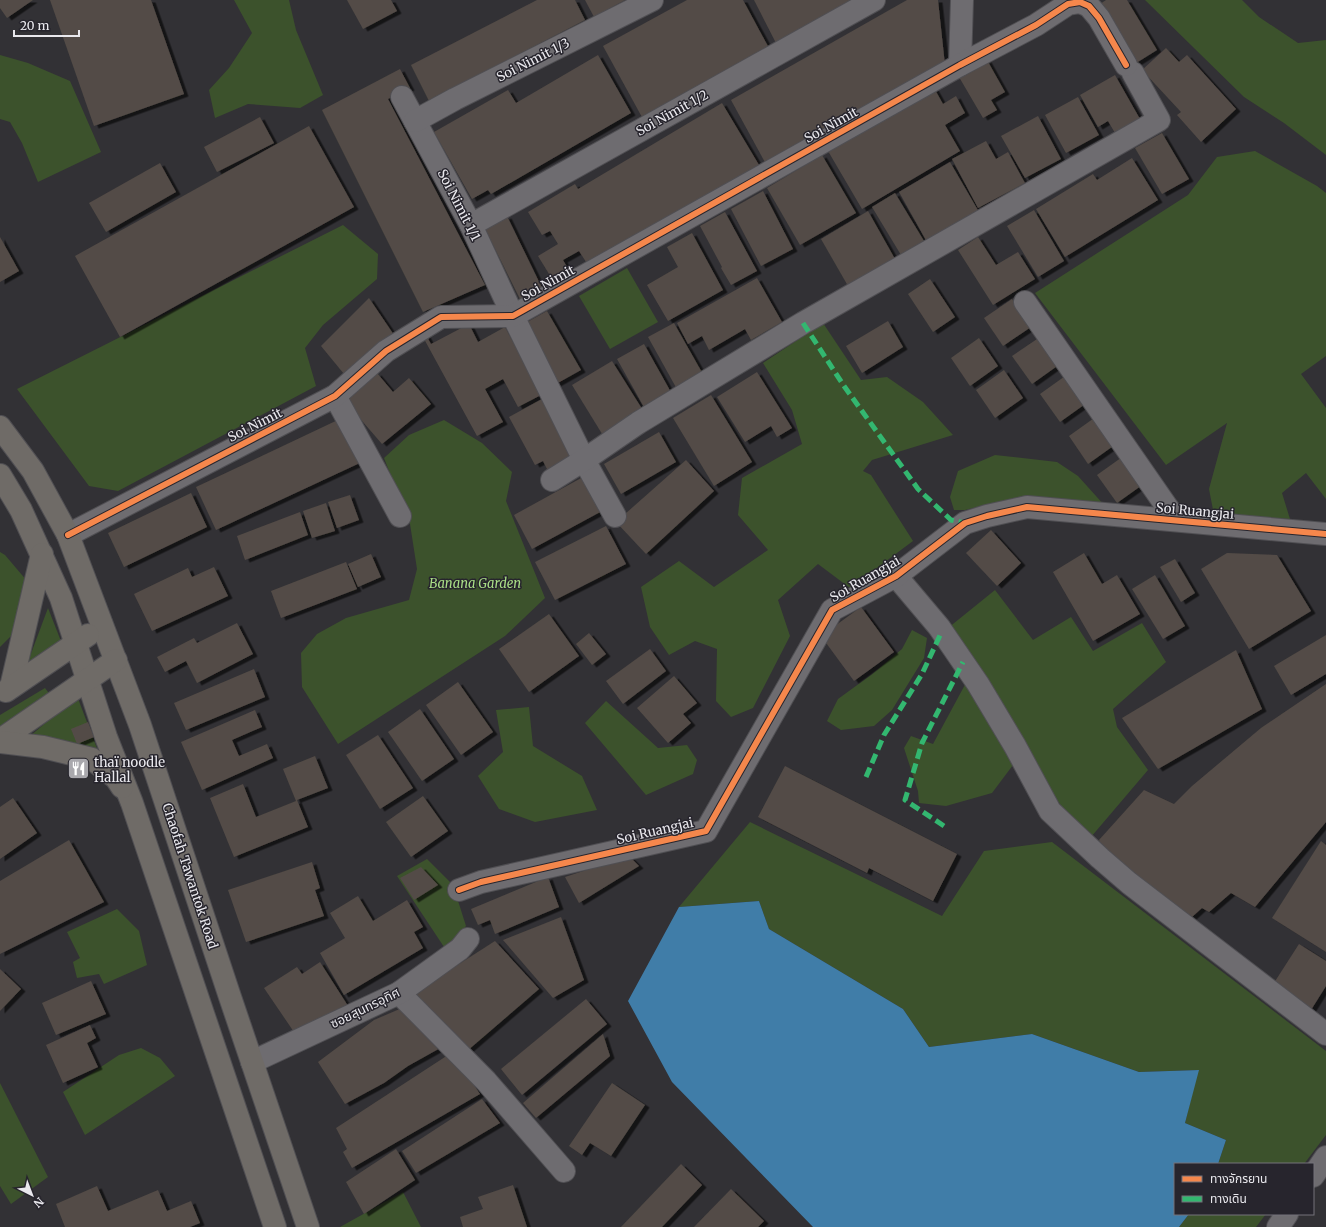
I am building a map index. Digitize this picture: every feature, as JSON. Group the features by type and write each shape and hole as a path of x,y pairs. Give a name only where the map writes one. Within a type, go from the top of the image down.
{"main road":[{"name":"Chaofah Tawantok Road","path":"0,427 33,471 68,535 140,725 308,1227"},
{"path":"0,475 21,510 62,598 106,737 132,803 275,1227"},
{"path":"6,692 42,554"},
{"path":"6,692 103,626"},
{"path":"0,741 88,678 116,660"},
{"path":"0,741 43,747 92,759 116,778 132,803"}],"street":[{"name":"Soi Nimit 1/3","path":"415,121 455,99 652,0"},
{"name":"Soi Nimit 1/2","path":"471,225 874,0"},
{"path":"960,65 962,0"},
{"name":"Soi Nimit","path":"68,535 335,396 386,351 441,317 513,316 960,65 1036,25 1068,4 1080,2 1089,6 1099,18 1159,120 803,323 638,423 584,460"},
{"name":"Soi Nimit 1/1","path":"402,97 471,225 513,316 584,460 616,516"},
{"path":"1025,302 1176,520"},
{"path":"335,396 400,516"},
{"path":"552,480 584,460"},
{"name":"Soi Ruangjai","path":"459,890 481,882 706,831 832,610 896,576 965,523 987,516 1027,507 1326,534"},
{"path":"896,576 939,627 978,684 1015,746 1050,811 1129,883 1326,1034"},
{"name":"ซอยสุนทรอุทิศ","path":"252,1062 399,993 460,950 468,939"},
{"path":"399,993 486,1081 564,1171"},
{"path":"1314,1175 1326,1157"},
{"path":"1278,1227 1286,1215"}],"green space":[{"path":"234,0 289,0 296,30 323,95 300,108 248,104 215,118 209,90 229,68 252,33"},
{"path":"1145,0 1242,0 1259,17 1298,43 1326,40 1326,155 1284,123 1244,97"},
{"path":"0,55 28,63 70,81 101,152 38,182 22,143 10,122 0,119"},
{"path":"1255,151 1317,186 1326,193 1326,356 1301,374 1326,408 1326,499 1306,473 1282,493 1290,519 1214,515 1209,489 1227,423 1166,465 1035,293 1188,195 1217,157"},
{"path":"343,225 378,254 377,279 323,325 305,348 316,386 118,491 89,486 17,389"},
{"path":"627,268 658,322 610,349 579,296"},
{"path":"823,323 861,380 887,377 923,402 953,435 872,460 863,471 871,475 913,541 850,588 818,564 778,600 790,636 753,708 731,717 716,701 717,649 695,641 669,655 650,627 641,587 679,561 714,587 768,550 738,515 742,478 802,444 792,410 763,363"},
{"name":"Banana Garden","path":"444,420 482,443 512,472 506,501 545,598 505,636 338,744 302,687 301,653 317,634 346,618 409,600 417,569 410,524 384,458 409,435"},
{"path":"995,455 1057,462 1078,476 1105,506 1037,497 1003,501 965,510 954,510 950,497 958,471"},
{"path":"0,552 5,555 33,588 13,634 0,647"},
{"path":"995,590 1033,640 1071,617 1093,651 1142,623 1166,662 1113,709 1117,727 1148,770 1091,837 1065,811 1046,785 948,628"},
{"path":"48,608 68,659 23,675"},
{"path":"912,630 927,638 924,658 892,710 874,726 841,730 827,721 838,699 871,675 902,649"},
{"path":"967,681 1013,765 992,793 946,806 919,803 918,791 904,748 911,736 933,744"},
{"path":"45,688 48,692 48,697 0,732 0,715"},
{"path":"77,696 98,751 29,737"},
{"path":"606,701 658,748 687,745 697,760 693,774 646,795 585,723"},
{"path":"529,707 533,746 582,776 597,810 535,822 499,809 478,776 503,752 496,710"},
{"path":"750,822 942,916 984,851 1052,842 1326,1051 1326,1135 1305,1163 1218,1163 1226,1140 1185,1123 1198,1070 1139,1072 1032,1034 929,1047 903,1009 769,929 759,901 679,907"},
{"path":"427,859 453,885 466,926 446,950 397,876"},
{"path":"117,909 139,931 147,965 104,984 99,974 77,978 73,962 80,958 67,932"},
{"path":"141,1048 160,1058 175,1076 85,1135 63,1092 119,1055"},
{"path":"0,1083 48,1177 11,1204 0,1186"},
{"path":"403,1192 421,1227 340,1227"},
{"path":"1188,1215 1265,1215 1256,1227 1179,1227"}],"water":[{"path":"759,901 769,929 903,1009 929,1047 1032,1034 1139,1072 1199,1070 1185,1123 1226,1140 1218,1163 1174,1163 1174,1215 1188,1215 1179,1227 813,1227 672,1082 628,1001 679,907"}],"building":[{"path":"0,0 33,0 7,18 0,8"},
{"path":"50,0 151,0 184,94 94,126"},
{"path":"347,0 391,0 397,11 363,29"},
{"path":"537,0 575,0 585,20 429,101 411,65"},
{"path":"585,0 625,0 594,17"},
{"path":"687,0 743,0 770,50 643,119 603,46"},
{"path":"754,0 859,0 777,45"},
{"path":"907,0 938,0 945,65 767,166 731,100"},
{"path":"1106,0 1127,0 1157,50 1133,65 1097,6"},
{"path":"1166,48 1179,62 1187,55 1236,109 1201,142 1177,115 1181,112 1142,70"},
{"path":"598,55 631,113 491,194 488,190 472,199 434,132 508,90 516,103"},
{"path":"987,60 1005,92 991,100 997,110 983,118 959,77"},
{"path":"400,69 410,88 388,99 485,285 423,312 322,110"},
{"path":"1115,75 1140,119 1115,133 1108,121 1098,127 1080,95"},
{"path":"934,88 943,104 956,96 965,113 945,125 960,151 862,209 828,151"},
{"path":"1078,97 1099,135 1066,153 1045,115"},
{"path":"722,103 762,170 588,265 579,251 563,260 570,272 554,282 538,256 558,244 550,231 542,235 528,212 575,184 578,189"},
{"path":"1038,116 1061,159 1025,178 1001,136"},
{"path":"260,117 274,143 217,172 204,147"},
{"path":"309,126 354,207 120,337 75,256"},
{"path":"1162,133 1189,179 1162,194 1135,148"},
{"path":"986,141 996,159 1008,152 1025,183 978,208 952,159"},
{"path":"822,155 856,213 800,245 767,188"},
{"path":"1132,158 1158,200 1065,257 1036,209 1093,174 1097,180"},
{"path":"950,162 979,212 927,242 899,192"},
{"path":"160,163 176,192 106,232 89,203"},
{"path":"763,191 793,249 761,266 731,209"},
{"path":"895,193 924,241 901,255 872,207"},
{"path":"1034,210 1064,261 1038,277 1007,226"},
{"path":"868,211 895,259 848,286 821,239"},
{"path":"725,212 757,271 731,285 700,226"},
{"path":"507,216 545,294 523,305 484,227"},
{"path":"692,233 723,290 668,321 647,285 678,267 667,247"},
{"path":"0,237 19,271 0,282"},
{"path":"978,237 996,265 1018,252 1035,279 993,305 958,250"},
{"path":"757,278 782,322 751,340 745,329 709,350 702,336 688,344 677,323"},
{"path":"930,279 955,317 933,332 908,294"},
{"path":"369,298 394,335 344,374 321,346"},
{"path":"1012,299 1031,327 1003,346 984,318"},
{"path":"547,311 581,370 556,384 522,325"},
{"path":"888,321 903,347 862,373 846,346"},
{"path":"674,323 704,376 678,391 648,337"},
{"path":"469,324 478,342 505,327 541,395 518,407 503,379 485,389 503,422 477,436 423,337 426,335 431,344"},
{"path":"1040,337 1060,364 1032,384 1012,356"},
{"path":"979,338 998,366 970,386 951,358"},
{"path":"644,344 672,394 645,409 617,359"},
{"path":"612,361 644,412 604,437 572,385"},
{"path":"1004,370 1023,398 995,418 976,390"},
{"path":"757,372 792,428 777,437 771,426 745,442 717,397"},
{"path":"377,373 393,392 409,378 431,404 382,444 344,400"},
{"path":"1068,374 1088,402 1060,422 1040,394"},
{"path":"711,395 752,462 714,486 673,418"},
{"path":"542,399 575,459 549,473 543,461 535,465 509,417"},
{"path":"1097,416 1116,444 1088,464 1069,436"},
{"path":"342,418 362,462 216,530 196,487"},
{"path":"659,432 676,462 621,494 604,464"},
{"path":"1125,455 1145,483 1117,503 1097,475"},
{"path":"686,460 714,491 646,554 616,522"},
{"path":"583,477 602,511 532,549 514,515"},
{"path":"191,493 207,527 124,567 108,533"},
{"path":"350,495 359,520 337,528 328,502"},
{"path":"326,503 335,531 312,538 303,511"},
{"path":"300,512 308,535 245,560 237,536"},
{"path":"606,526 626,564 555,600 535,562"},
{"path":"991,530 1021,563 997,586 966,553"},
{"path":"1084,553 1102,584 1117,575 1140,614 1093,641 1053,572"},
{"path":"1227,553 1277,555 1311,611 1249,649 1201,569"},
{"path":"371,554 381,577 358,587 348,564"},
{"path":"1175,559 1195,593 1181,602 1160,567"},
{"path":"346,562 357,589 281,618 271,591"},
{"path":"214,567 228,596 152,631 134,594 188,568 192,577"},
{"path":"1155,575 1185,626 1163,639 1132,589"},
{"path":"861,607 894,652 854,681 821,636"},
{"path":"549,614 579,656 529,692 499,649"},
{"path":"237,623 253,654 197,683 186,661 165,672 157,657 194,638 197,643"},
{"path":"589,633 606,654 592,665 576,644"},
{"path":"1326,635 1326,674 1291,695 1274,666"},
{"path":"650,649 666,671 623,704 606,681"},
{"path":"1236,650 1262,709 1158,769 1122,718"},
{"path":"254,669 265,697 186,730 174,703"},
{"path":"674,676 697,703 683,714 691,723 668,743 637,708"},
{"path":"458,682 493,732 461,755 426,705"},
{"path":"1326,684 1326,822 1255,907 1231,893 1209,912 1202,908 1192,917 1103,852 1099,840 1144,790 1174,804 1192,786 1261,728"},
{"path":"420,709 454,759 422,781 388,732"},
{"path":"255,710 262,727 232,740 239,756 267,744 273,758 202,790 181,742"},
{"path":"88,722 94,737 77,744 71,729"},
{"path":"378,735 413,788 380,809 346,755"},
{"path":"315,756 328,788 297,800 308,827 234,857 210,798 243,784 256,817 296,801 283,769"},
{"path":"785,766 957,854 933,901 869,868 867,873 758,817"},
{"path":"423,796 448,831 411,857 386,822"},
{"path":"13,798 37,833 0,859 0,807"},
{"path":"69,840 104,902 0,954 0,881"},
{"path":"1321,841 1326,845 1326,952 1272,918"},
{"path":"629,856 639,866 579,903 565,877"},
{"path":"312,862 320,888 315,890 324,916 246,942 228,890"},
{"path":"421,867 438,885 414,900 400,878"},
{"path":"548,877 559,907 495,934 490,920 478,925 471,909"},
{"path":"358,896 373,921 407,900 423,927 414,932 423,948 344,995 320,953 345,938 330,913"},
{"path":"561,917 584,980 553,998 503,940"},
{"path":"495,941 539,989 467,1051 414,993"},
{"path":"1299,944 1326,961 1326,986 1311,1010 1272,986"},
{"path":"320,962 350,1009 296,1035 264,988 297,967 302,974"},
{"path":"0,969 21,989 0,1011"},
{"path":"91,981 106,1014 56,1035 42,1003"},
{"path":"586,999 607,1024 522,1095 501,1069"},
{"path":"402,1008 442,1047 408,1066 384,1083 345,1104 318,1062 374,1020"},
{"path":"90,1025 96,1038 87,1043 98,1067 63,1083 46,1045"},
{"path":"603,1034 610,1056 536,1118 523,1103"},
{"path":"448,1055 466,1073 480,1094 352,1168 343,1152 347,1149 336,1128"},
{"path":"612,1083 645,1105 611,1156 590,1143 582,1155 569,1146"},
{"path":"482,1099 500,1123 416,1173 402,1151"},
{"path":"396,1149 415,1180 364,1214 346,1182"},
{"path":"681,1164 702,1185 662,1227 621,1227"},
{"path":"513,1185 527,1227 463,1227 460,1217 483,1209 478,1197"},
{"path":"97,1186 108,1211 158,1190 167,1211 191,1201 200,1223 190,1227 65,1227 56,1204"},
{"path":"731,1189 764,1221 758,1227 694,1227"}],"marked path":[{"path":"803,323 844,386 918,489 951,520 965,523"},
{"path":"866,777 884,735 922,674 942,631"},
{"path":"944,826 905,800 922,743 963,662"}],"cycle path":[{"path":"68,535 335,396 386,351 441,317 513,316 960,65 1036,25 1068,4 1080,2 1089,6 1099,18 1126,65"},
{"path":"459,890 481,882 706,831 832,610 896,576 965,523 987,516 1027,507 1326,534"}],"place":[{"name":"thaï noodle Hallal","path":"79,769"}]}
